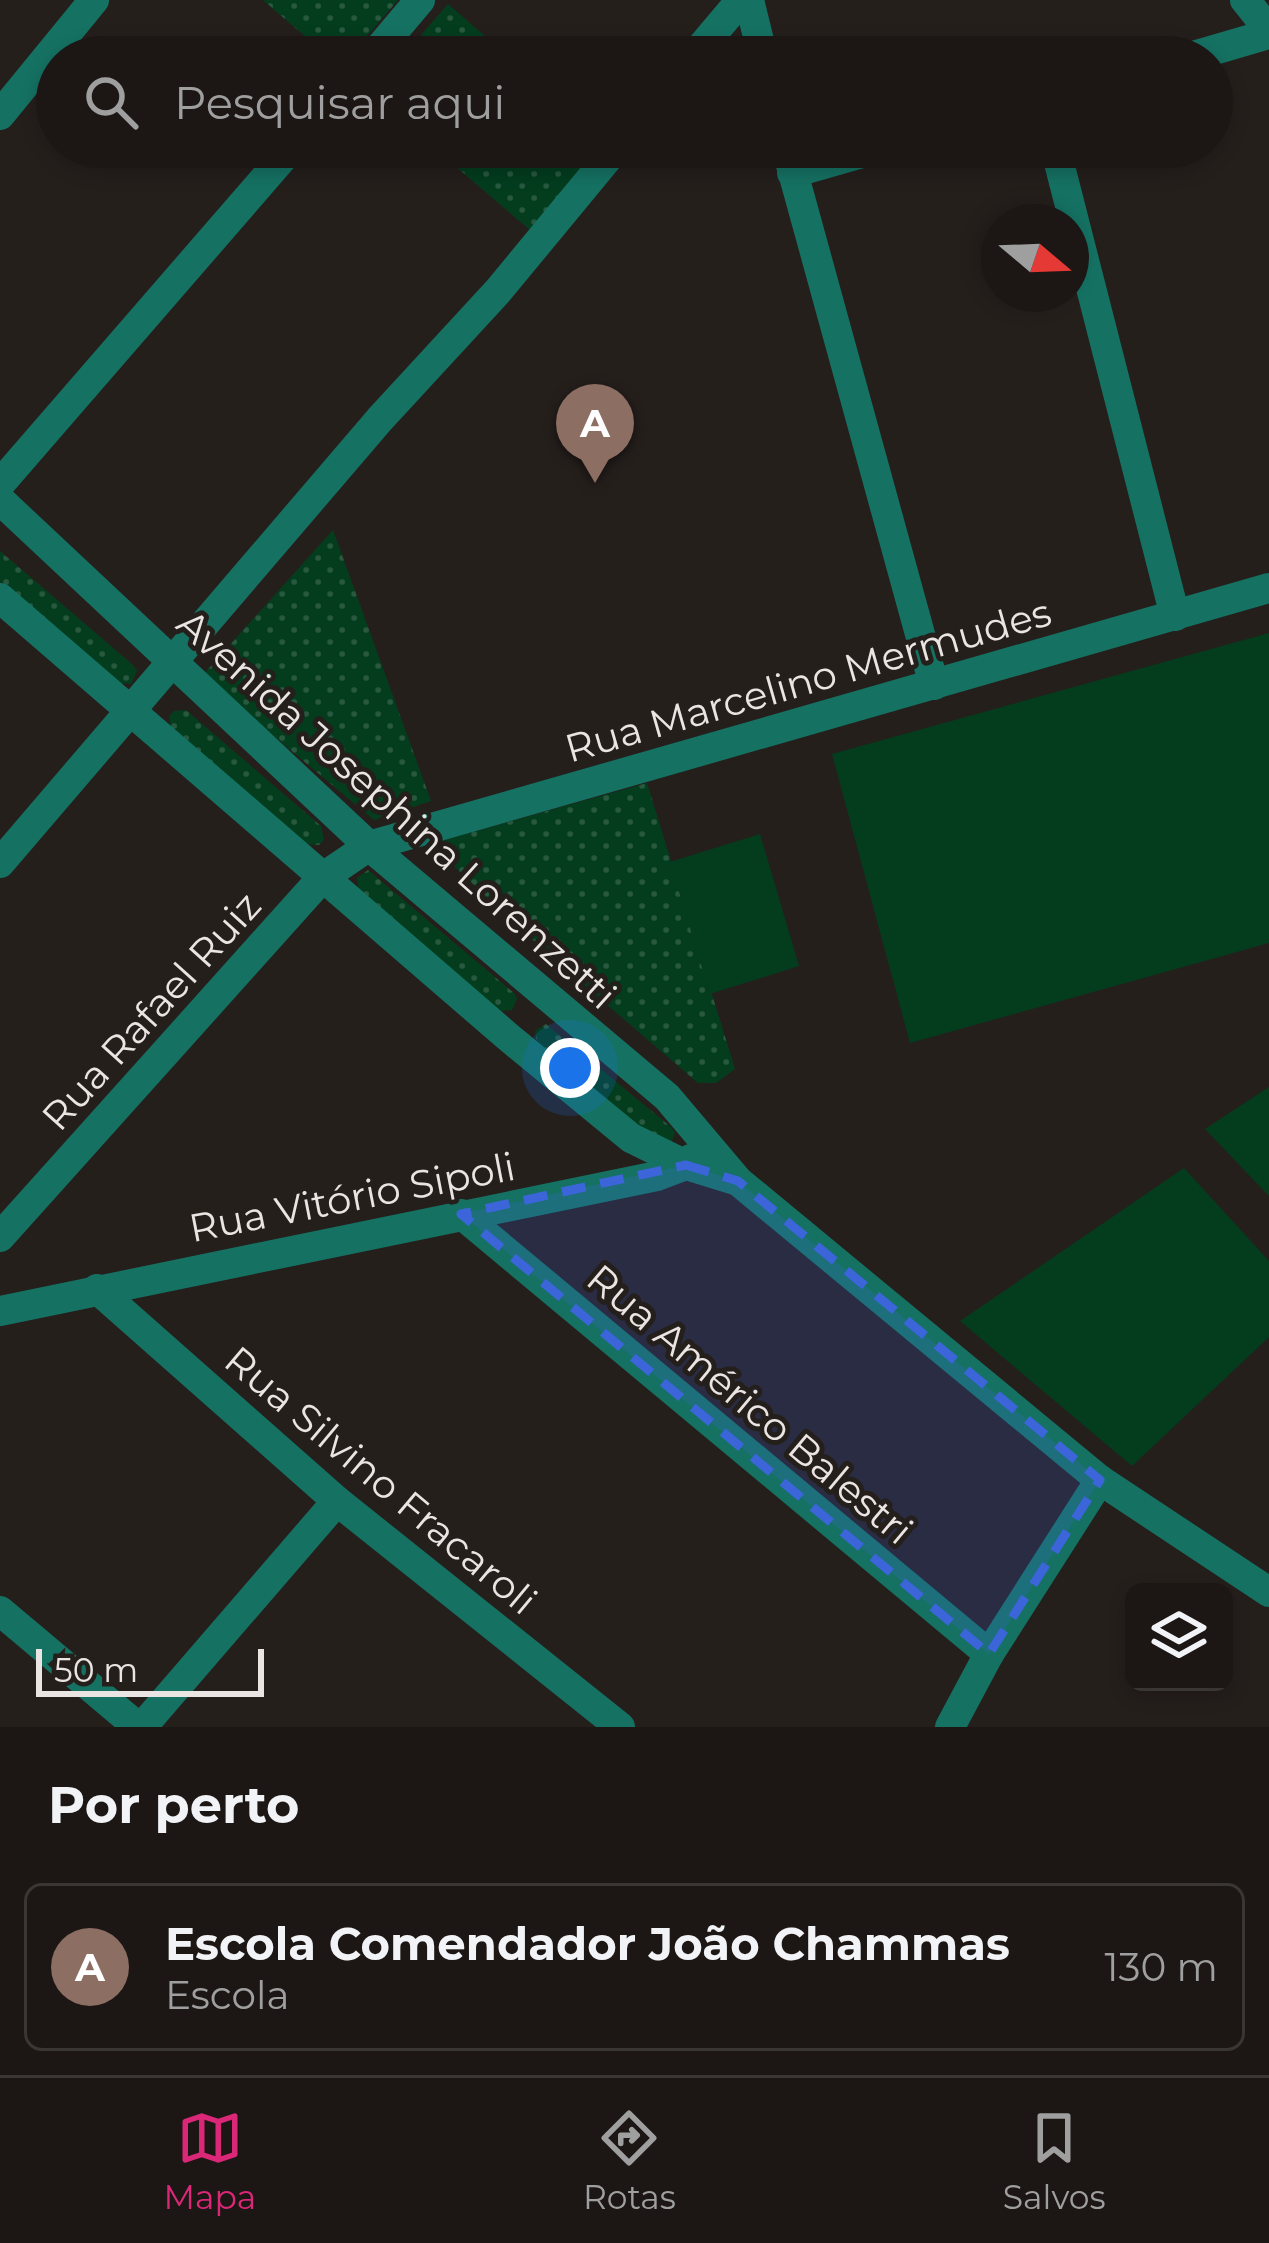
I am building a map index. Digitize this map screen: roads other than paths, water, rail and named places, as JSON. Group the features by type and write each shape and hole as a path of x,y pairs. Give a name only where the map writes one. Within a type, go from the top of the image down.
{"street":[{"path":"65,36 94,0"},
{"path":"389,36 419,0"},
{"path":"712,36 745,0"},
{"path":"745,0 756,36"},
{"path":"1233,43 1269,32 1245,0"},
{"path":"0,115 36,71"},
{"path":"0,484 274,168"},
{"path":"0,863 600,168"},
{"path":"791,168 934,685"},
{"path":"1060,168 1175,616"},
{"name":"Avenida Josephina Lorenzetti","path":"0,500 368,846 668,1097 737,1181 1100,1480 1269,1592"},
{"name":"Rua Marcelino Mermudes","path":"368,846 1269,588"},
{"name":"Avenida Josephina Lorenzetti","path":"0,598 506,1036 631,1138 686,1165 737,1181"},
{"name":"Rua Rafael Ruiz","path":"0,1237 322,878 368,846"},
{"path":"506,1036 541,994"},
{"path":"686,1165 706,1140"},
{"name":"Rua Vitório Sipoli","path":"0,1311 625,1183 686,1165"},
{"name":"Rua Américo Balestri","path":"461,1214 989,1654"},
{"name":"Rua Silvino Fracaroli","path":"97,1289 337,1501 620,1727"},
{"path":"950,1727 989,1654 1100,1480"},
{"path":"0,1610 140,1727 337,1501"}],"place":[{"name":"Escola Comendador João Chammas","path":"595,483"}]}
